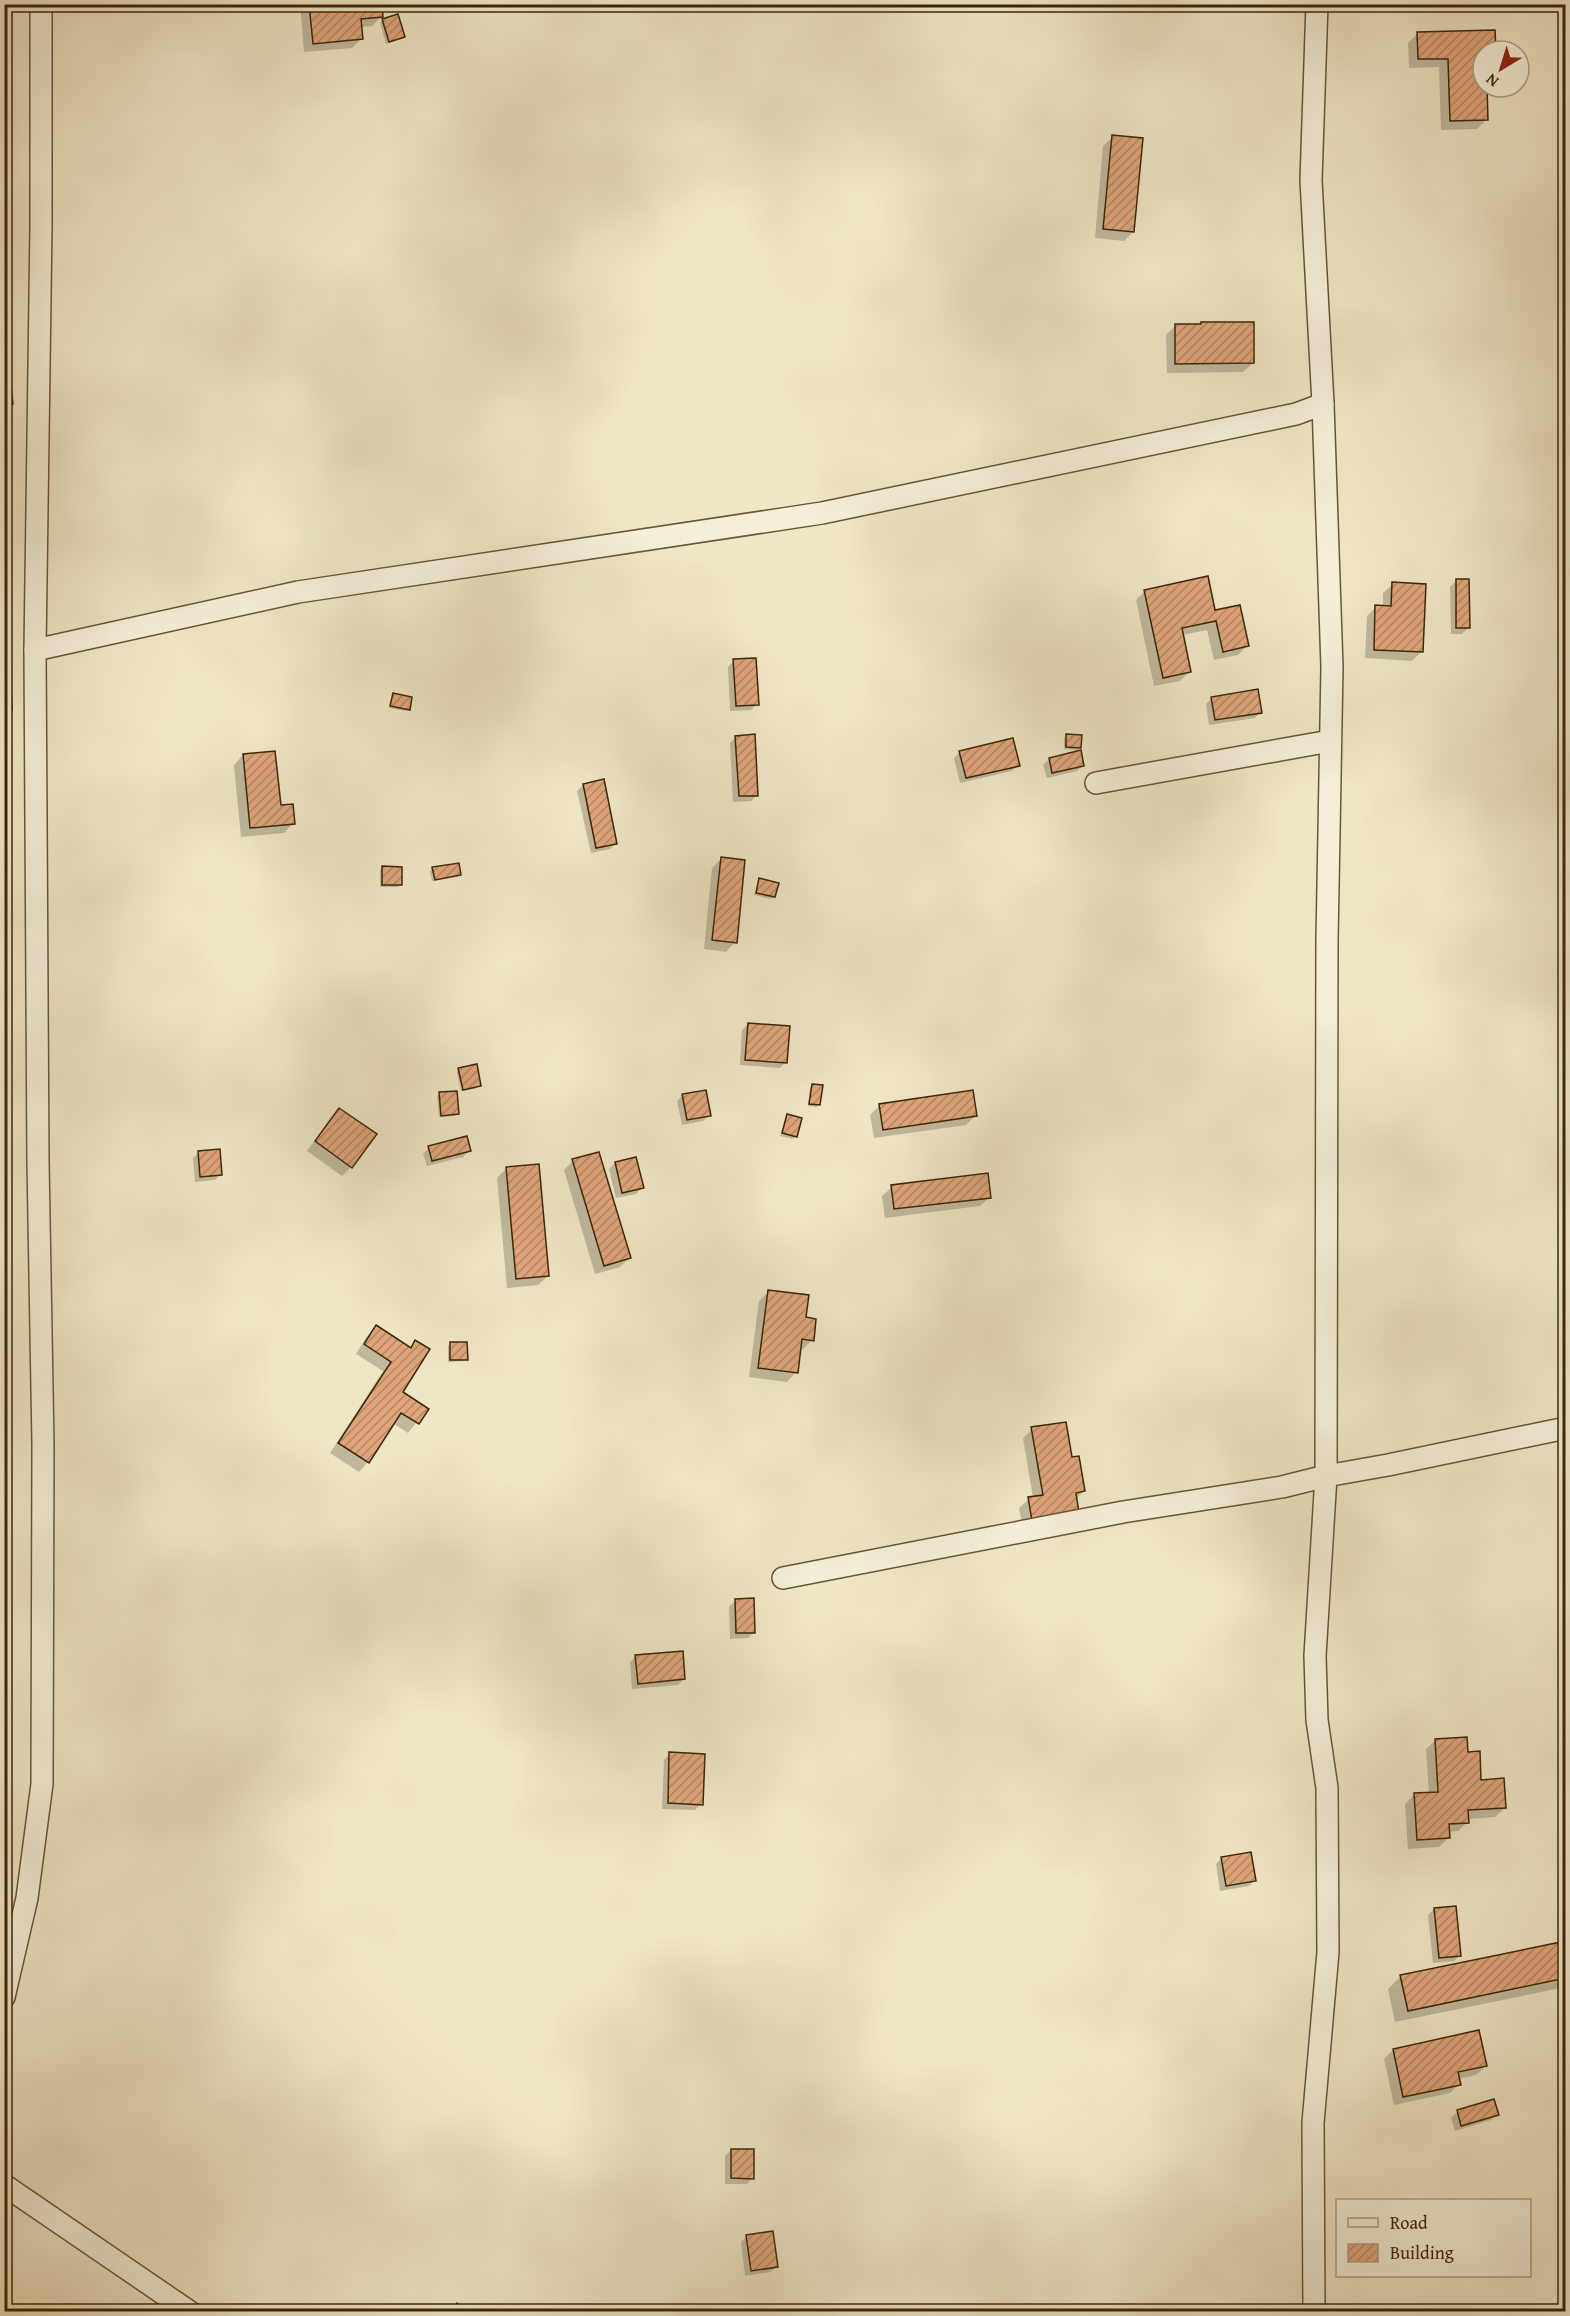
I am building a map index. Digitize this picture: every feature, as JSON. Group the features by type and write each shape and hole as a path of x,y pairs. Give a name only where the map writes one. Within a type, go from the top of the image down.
{"street":[{"path":"4,1997 12,1925 42,1784 43,1445 37,1139 35,650 41,225 41,4"},
{"path":"1314,2312 1313,2123 1328,1952 1327,1788 1317,1720 1315,1656 1326,1476 1328,941 1332,667 1323,404 1311,180 1317,4"},
{"path":"35,650 298,592 822,513 1296,414 1323,404"},
{"path":"1096,783 1330,741"},
{"path":"783,1578 1123,1512 1282,1486 1566,1428"},
{"path":"4,2185 190,2312"}],"building":[{"path":"309,4 382,4 383,17 361,19 363,39 313,44"},
{"path":"398,14 405,37 389,42 382,19"},
{"path":"1495,30 1495,39 1471,39 1471,99 1487,99 1488,120 1450,121 1448,59 1418,59 1417,32"},
{"path":"1112,135 1143,138 1134,232 1103,229"},
{"path":"1201,322 1254,322 1254,363 1175,364 1175,324 1201,324"},
{"path":"11,385 13,404 4,405 4,386"},
{"path":"1208,576 1215,610 1240,605 1249,646 1223,652 1216,621 1182,628 1191,672 1163,678 1144,590"},
{"path":"1456,579 1469,579 1470,628 1456,628"},
{"path":"1392,582 1426,584 1423,652 1374,650 1375,605 1391,606"},
{"path":"756,658 759,705 736,706 733,659"},
{"path":"4,681 11,681 12,710 4,711"},
{"path":"1258,689 1262,713 1215,720 1211,697"},
{"path":"393,693 412,697 410,710 390,706"},
{"path":"755,734 758,796 739,796 735,736"},
{"path":"1066,734 1082,735 1081,748 1066,747"},
{"path":"1013,738 1020,766 966,778 959,751"},
{"path":"1081,750 1084,766 1052,773 1049,758"},
{"path":"275,751 281,805 293,804 295,824 250,828 243,754"},
{"path":"604,779 617,844 596,848 583,784"},
{"path":"721,857 745,860 737,943 712,940"},
{"path":"459,863 461,875 435,880 432,867"},
{"path":"382,866 402,867 402,885 382,885"},
{"path":"759,878 779,883 775,897 756,893"},
{"path":"748,1023 790,1026 787,1063 745,1060"},
{"path":"477,1064 481,1086 463,1090 458,1068"},
{"path":"812,1084 823,1085 820,1105 809,1104"},
{"path":"706,1090 711,1116 687,1120 682,1094"},
{"path":"973,1090 977,1116 883,1130 879,1104"},
{"path":"457,1091 459,1114 441,1116 439,1092"},
{"path":"339,1108 377,1134 352,1168 315,1141"},
{"path":"787,1114 802,1118 797,1137 782,1133"},
{"path":"467,1136 471,1151 432,1161 428,1146"},
{"path":"220,1149 222,1175 200,1177 198,1151"},
{"path":"599,1152 631,1258 604,1266 572,1159"},
{"path":"636,1157 644,1188 622,1193 615,1162"},
{"path":"539,1164 549,1276 516,1279 506,1167"},
{"path":"988,1173 991,1198 894,1209 891,1185"},
{"path":"768,1290 809,1295 806,1317 816,1319 814,1341 802,1339 798,1373 758,1368"},
{"path":"376,1325 411,1348 415,1340 430,1349 403,1392 429,1409 419,1424 401,1413 369,1463 338,1443 391,1362 364,1344"},
{"path":"450,1342 467,1342 468,1360 450,1360"},
{"path":"1066,1422 1072,1457 1079,1456 1085,1491 1076,1493 1079,1513 1032,1521 1028,1497 1043,1495 1031,1427"},
{"path":"754,1598 755,1633 736,1633 735,1599"},
{"path":"683,1651 685,1679 638,1684 635,1655"},
{"path":"1467,1737 1468,1752 1480,1751 1481,1780 1504,1778 1506,1808 1468,1810 1469,1823 1449,1824 1450,1838 1417,1840 1414,1793 1438,1792 1435,1739"},
{"path":"669,1752 705,1754 703,1805 668,1803"},
{"path":"1251,1852 1256,1881 1226,1886 1221,1857"},
{"path":"1456,1906 1461,1956 1439,1958 1434,1908"},
{"path":"1566,1941 1566,1978 1408,2011 1400,1975"},
{"path":"1479,2030 1487,2066 1458,2072 1461,2085 1403,2097 1393,2049"},
{"path":"1494,2099 1499,2115 1461,2126 1457,2110"},
{"path":"731,2149 754,2149 754,2179 731,2178"},
{"path":"773,2231 778,2267 751,2271 746,2235"},
{"path":"457,2303 470,2312 451,2312"}]}
